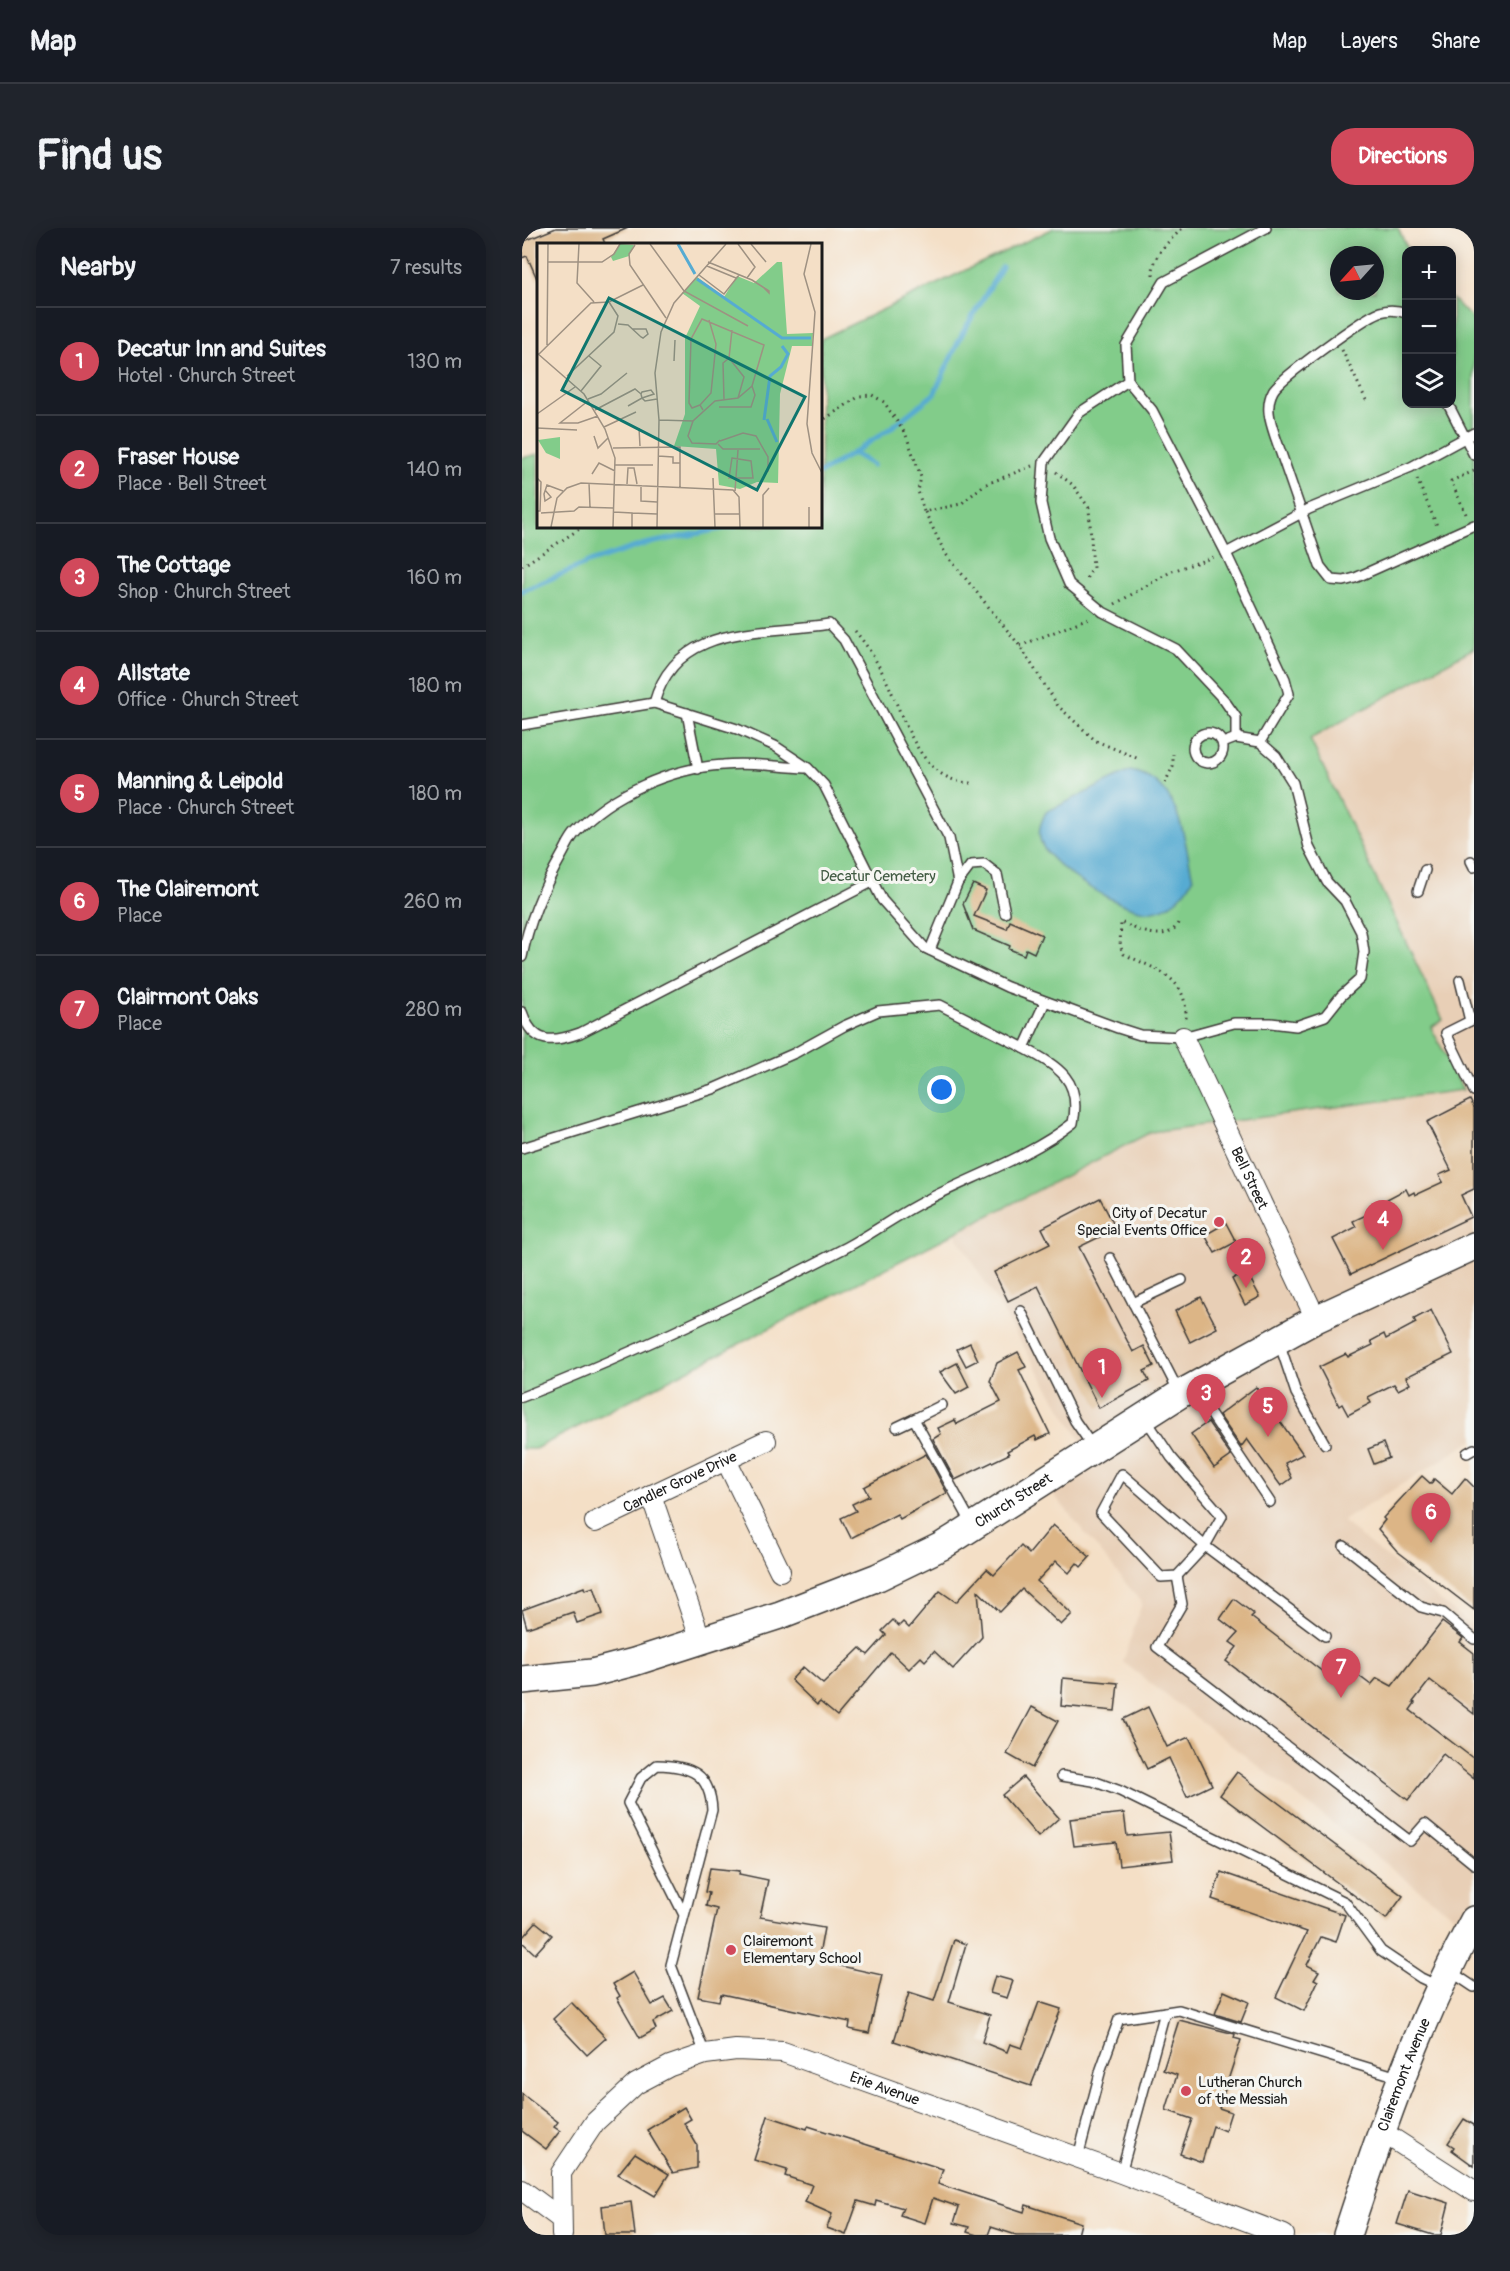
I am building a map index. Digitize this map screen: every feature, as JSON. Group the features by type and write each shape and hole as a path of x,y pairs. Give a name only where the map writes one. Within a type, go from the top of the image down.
{"main road":[{"name":"Church Street","path":"522,1680 592,1673 701,1641 796,1603 878,1576 942,1546 1093,1447 1186,1390 1316,1319 1474,1246"},
{"name":"Clairemont Avenue","path":"1347,2235 1401,2078 1444,1978 1474,1920"}],"street":[{"name":"Bell Street","path":"1184,1032 1316,1319"},
{"name":"Candler Grove Drive","path":"595,1522 766,1441"},
{"path":"726,1460 780,1571"},
{"path":"651,1495 701,1641"},
{"name":"Erie Avenue","path":"561,2227 561,2173 595,2122 636,2084 670,2066 705,2054 736,2050 783,2052 1078,2157 1284,2235"},
{"path":"1381,2131 1474,2191"},
{"path":"522,2190 561,2227"}],"lane":[{"path":"1260,742 1289,694 1285,679 1226,553 1152,410 1128,381 1126,345 1164,282 1266,228"},
{"path":"1402,312 1398,310 1377,313 1286,376 1273,390 1269,402 1272,426 1320,567 1331,580 1337,582 1355,578 1473,526"},
{"path":"1128,381 1079,413 1044,462 1041,503 1049,538 1070,584 1103,612 1176,649 1224,700 1236,717 1236,738"},
{"path":"1451,408 1470,435 1474,455"},
{"path":"1226,553 1301,513 1411,466 1470,435"},
{"path":"654,703 658,686 669,667 711,642 758,630 781,631 829,624 844,640 949,838 958,882"},
{"path":"522,725 654,703 737,729 775,746 808,768 824,785 882,900 925,948 1045,1002 1140,1035 1184,1032 1234,1023 1296,1026 1325,1016 1341,996 1360,979 1364,951 1361,932 1345,901 1327,882 1309,847 1293,783 1276,756 1260,742 1236,738 1223,743"},
{"path":"687,713 698,770"},
{"path":"522,957 537,901 575,833 605,806 676,774 723,765 808,768"},
{"path":"930,950 958,882 971,865 984,864 997,874 1005,913"},
{"path":"1418,891 1425,870"},
{"path":"522,1012 526,1023 539,1038 556,1042 580,1034 873,882"},
{"path":"1460,980 1472,1020 1446,1033 1474,1091"},
{"path":"1024,1048 1045,1002"},
{"path":"522,1148 713,1089 795,1053 844,1026 878,1011 940,1005 1050,1063 1064,1074 1073,1088 1077,1103 1073,1123 1046,1144 954,1186 847,1247 599,1367 522,1397"},
{"path":"1110,1258 1133,1303 1186,1390 1270,1502"},
{"path":"1133,1303 1182,1280"},
{"path":"1021,1311 1075,1421 1093,1447"},
{"path":"1278,1340 1296,1393 1325,1444"},
{"path":"897,1427 942,1405"},
{"path":"1143,1416 1171,1457 1222,1516 1205,1546 1177,1576 1161,1577 1101,1513 1122,1474 1205,1546 1325,1636"},
{"path":"914,1419 974,1526"},
{"path":"1344,1546 1421,1607 1443,1613 1474,1639"},
{"path":"1177,1576 1182,1604 1157,1647 1410,1841 1425,1824 1474,1864"},
{"path":"684,1915 628,1803 641,1778 657,1765 678,1765 699,1773 711,1793 712,1810 671,1965 705,2054"},
{"path":"1062,1776 1093,1781 1120,1791 1345,1902 1382,1952 1421,1978 1444,1978 1474,1987"},
{"path":"1078,2157 1101,2069 1119,2019 1179,2010 1401,2078"},
{"path":"1121,2173 1166,2012"}],"path":[{"path":"1145,311 1153,281 1153,264 1162,248 1183,228"},
{"path":"1337,340 1368,404"},
{"path":"822,421 860,396 872,395 884,402 904,433 921,477 918,491 924,512 945,553 1020,646 1058,706 1096,741 1139,759"},
{"path":"924,512 961,504 984,485 1044,462 1072,485 1089,508 1093,568 1079,592"},
{"path":"1411,466 1443,539"},
{"path":"1473,526 1450,481 1474,471"},
{"path":"522,567 581,528"},
{"path":"1020,646 1103,612 1172,571 1226,553"},
{"path":"829,624 836,620 848,623 861,638 880,668 924,758 948,778 960,783 975,783"},
{"path":"1164,783 1173,766 1173,754"},
{"path":"1178,923 1176,929 1170,932 1149,934 1121,922 1120,946 1124,954 1164,971 1173,979 1183,999 1184,1032"}],"shaded area":[{"path":"1474,648 1474,1440 1342,1521 1474,1628 1474,1932 1123,1662 1142,1603 1041,1479 1084,1446 955,1233 1151,1132 1463,1090 1431,1027 1443,1019 1310,739"}],"green space":[{"name":"Decatur Cemetery","path":"1054,228 1398,228 1406,246 1402,246 1402,408 1456,408 1456,303 1474,320 1474,648 1310,739 1443,1020 1431,1027 1463,1090 1151,1132 535,1449 522,1449 522,458 537,454 537,528 822,528 822,339"}],"water":[{"path":"1130,771 1146,776 1159,785 1169,797 1182,829 1193,879 1176,900 1158,910 1139,910 1124,905 1089,887 1072,876 1047,853 1039,834 1046,812"}],"building":[{"path":"556,228 628,228 603,239 605,243 537,243 537,279 527,256 522,258 522,242"},
{"path":"973,884 986,890 974,916 1007,929 1010,921 1042,935 1034,953 1026,949 1024,955 1009,949 1010,946 973,930 963,904"},
{"path":"1470,1100 1474,1108 1474,1189 1461,1195 1471,1217 1351,1274 1333,1239 1356,1227 1353,1221 1390,1204 1387,1199 1406,1189 1409,1195 1414,1192 1415,1195 1443,1182 1439,1175 1451,1170 1427,1122"},
{"path":"1100,1198 1116,1229 1079,1247 1133,1352 1144,1346 1154,1366 1144,1371 1149,1381 1099,1408 1038,1286 1008,1301 994,1272 1050,1244 1042,1228"},
{"path":"1226,1223 1236,1242 1215,1253 1205,1235"},
{"path":"1246,1271 1260,1297 1245,1305 1232,1279"},
{"path":"1201,1297 1217,1328 1190,1342 1175,1311"},
{"path":"1431,1310 1453,1354 1406,1377 1410,1384 1398,1390 1394,1384 1368,1397 1371,1403 1348,1415 1342,1404 1339,1406 1319,1367 1346,1354 1348,1357 1373,1345 1371,1341 1384,1334 1386,1339 1416,1323 1414,1319"},
{"path":"970,1343 978,1360 966,1366 957,1349"},
{"path":"1018,1352 1026,1367 1019,1370 1050,1434 1037,1440 1035,1436 1007,1451 1009,1454 955,1480 933,1439 941,1434 938,1428 955,1420 957,1424 1001,1402 990,1381 997,1363"},
{"path":"957,1363 969,1387 956,1394 940,1372"},
{"path":"1256,1387 1303,1454 1285,1463 1292,1478 1281,1486 1247,1439 1241,1447 1219,1415"},
{"path":"1208,1422 1231,1456 1214,1468 1191,1434"},
{"path":"1383,1443 1389,1458 1374,1464 1368,1449"},
{"path":"926,1454 947,1493 900,1519 897,1514 851,1538 841,1518 856,1511 852,1504 869,1496 864,1487"},
{"path":"1422,1476 1431,1484 1434,1479 1452,1494 1465,1478 1474,1487 1474,1610 1397,1551 1378,1529 1385,1520 1383,1518"},
{"path":"1053,1525 1090,1557 1081,1567 1077,1563 1069,1573 1056,1561 1037,1581 1072,1614 1061,1625 1022,1589 1000,1612 978,1591 982,1637 953,1669 934,1651 925,1661 921,1657 909,1669 891,1652 837,1716 820,1702 817,1705 791,1680 803,1667 823,1684 860,1648 868,1655 886,1635 882,1631 893,1620 899,1626 903,1622 909,1628 940,1591 956,1602 987,1569 994,1575 1021,1546 1029,1554"},
{"path":"584,1587 585,1590 594,1587 603,1614 577,1623 573,1612 527,1628 522,1610"},
{"path":"1234,1599 1254,1614 1251,1617 1340,1685 1351,1670 1371,1685 1377,1678 1392,1686 1442,1622 1463,1638 1460,1642 1474,1653 1474,1714 1430,1680 1413,1702 1415,1703 1410,1710 1474,1759 1474,1779 1443,1754 1408,1800 1226,1661 1237,1647 1230,1642 1238,1633 1220,1619"},
{"path":"1063,1678 1118,1683 1115,1711 1061,1706"},
{"path":"1032,1707 1058,1721 1032,1768 1007,1754"},
{"path":"1148,1707 1167,1747 1189,1737 1212,1785 1187,1797 1169,1758 1147,1769 1123,1719"},
{"path":"1237,1772 1403,1896 1386,1919 1220,1795"},
{"path":"1023,1777 1059,1818 1038,1837 1002,1795"},
{"path":"1124,1813 1127,1836 1169,1832 1173,1860 1119,1866 1116,1842 1074,1846 1070,1819"},
{"name":"Clairemont Elementary School","path":"710,1868 740,1871 739,1874 768,1880 760,1917 824,1928 818,1961 882,1975 869,2033 849,2029 850,2022 721,1994 719,2001 698,1997 717,1909 706,1906 709,1893 705,1892"},
{"path":"1221,1872 1345,1915 1336,1942 1321,1937 1307,1965 1319,1971 1314,1979 1318,1981 1304,2011 1276,1997 1307,1932 1212,1899"},
{"path":"536,1922 552,1935 535,1954 522,1942 522,1938"},
{"path":"954,1940 966,1944 949,2002 990,2015 982,2042 1007,2052 1010,2044 1022,2048 1039,2002 1061,2009 1031,2086 894,2041 909,1993 934,2001"},
{"path":"633,1972 652,2005 665,1998 673,2011 653,2022 656,2029 640,2038 617,1998 620,1996 613,1984"},
{"path":"995,1976 1013,1981 1007,1998 990,1993"},
{"path":"1224,1991 1249,2002 1241,2022 1215,2014"},
{"path":"571,2002 606,2038 587,2055 553,2019"},
{"name":"Lutheran Church of the Messiah","path":"1179,2020 1235,2034 1234,2038 1241,2040 1219,2108 1231,2112 1225,2131 1213,2126 1202,2162 1180,2154 1192,2119 1166,2110 1177,2075 1163,2070"},
{"path":"522,2094 558,2122 554,2127 560,2131 546,2149 522,2131"},
{"path":"684,2107 691,2119 684,2123 697,2145 697,2168 673,2173 647,2130"},
{"path":"768,2116 807,2129 808,2126 943,2169 938,2184 1024,2212 1026,2205 1081,2223 1078,2235 1016,2235 991,2227 988,2235 977,2235 967,2232 969,2227 954,2223 959,2207 933,2198 925,2223 900,2215 903,2208 876,2200 875,2206 858,2201 846,2235 827,2228 832,2214 805,2202 812,2185 785,2176 787,2170 754,2160"},
{"path":"1464,2119 1474,2125 1474,2166 1452,2150 1454,2147 1448,2143"},
{"path":"635,2153 669,2174 655,2196 618,2174"},
{"path":"1408,2190 1449,2203 1441,2235 1433,2235 1397,2224"},
{"path":"631,2202 635,2235 605,2235 602,2206"}],"waterway":[{"path":"853,453 888,430 934,394 962,334 1002,267"},
{"path":"822,472 853,453 873,465"},
{"path":"522,591 590,562 645,544 725,528"}],"place":[{"name":"City of Decatur Special Events Office","path":"1219,1222"},
{"name":"Allstate","path":"1383,1250"},
{"name":"Fraser House","path":"1246,1288"},
{"name":"Decatur Inn and Suites","path":"1102,1398"},
{"name":"The Cottage","path":"1206,1424"},
{"name":"Manning & Leipold","path":"1268,1437"},
{"name":"The Clairemont","path":"1431,1543"},
{"name":"Clairmont Oaks","path":"1341,1698"},
{"name":"Clairemont Elementary School","path":"731,1950"},
{"name":"Lutheran Church of the Messiah","path":"1186,2091"}]}
